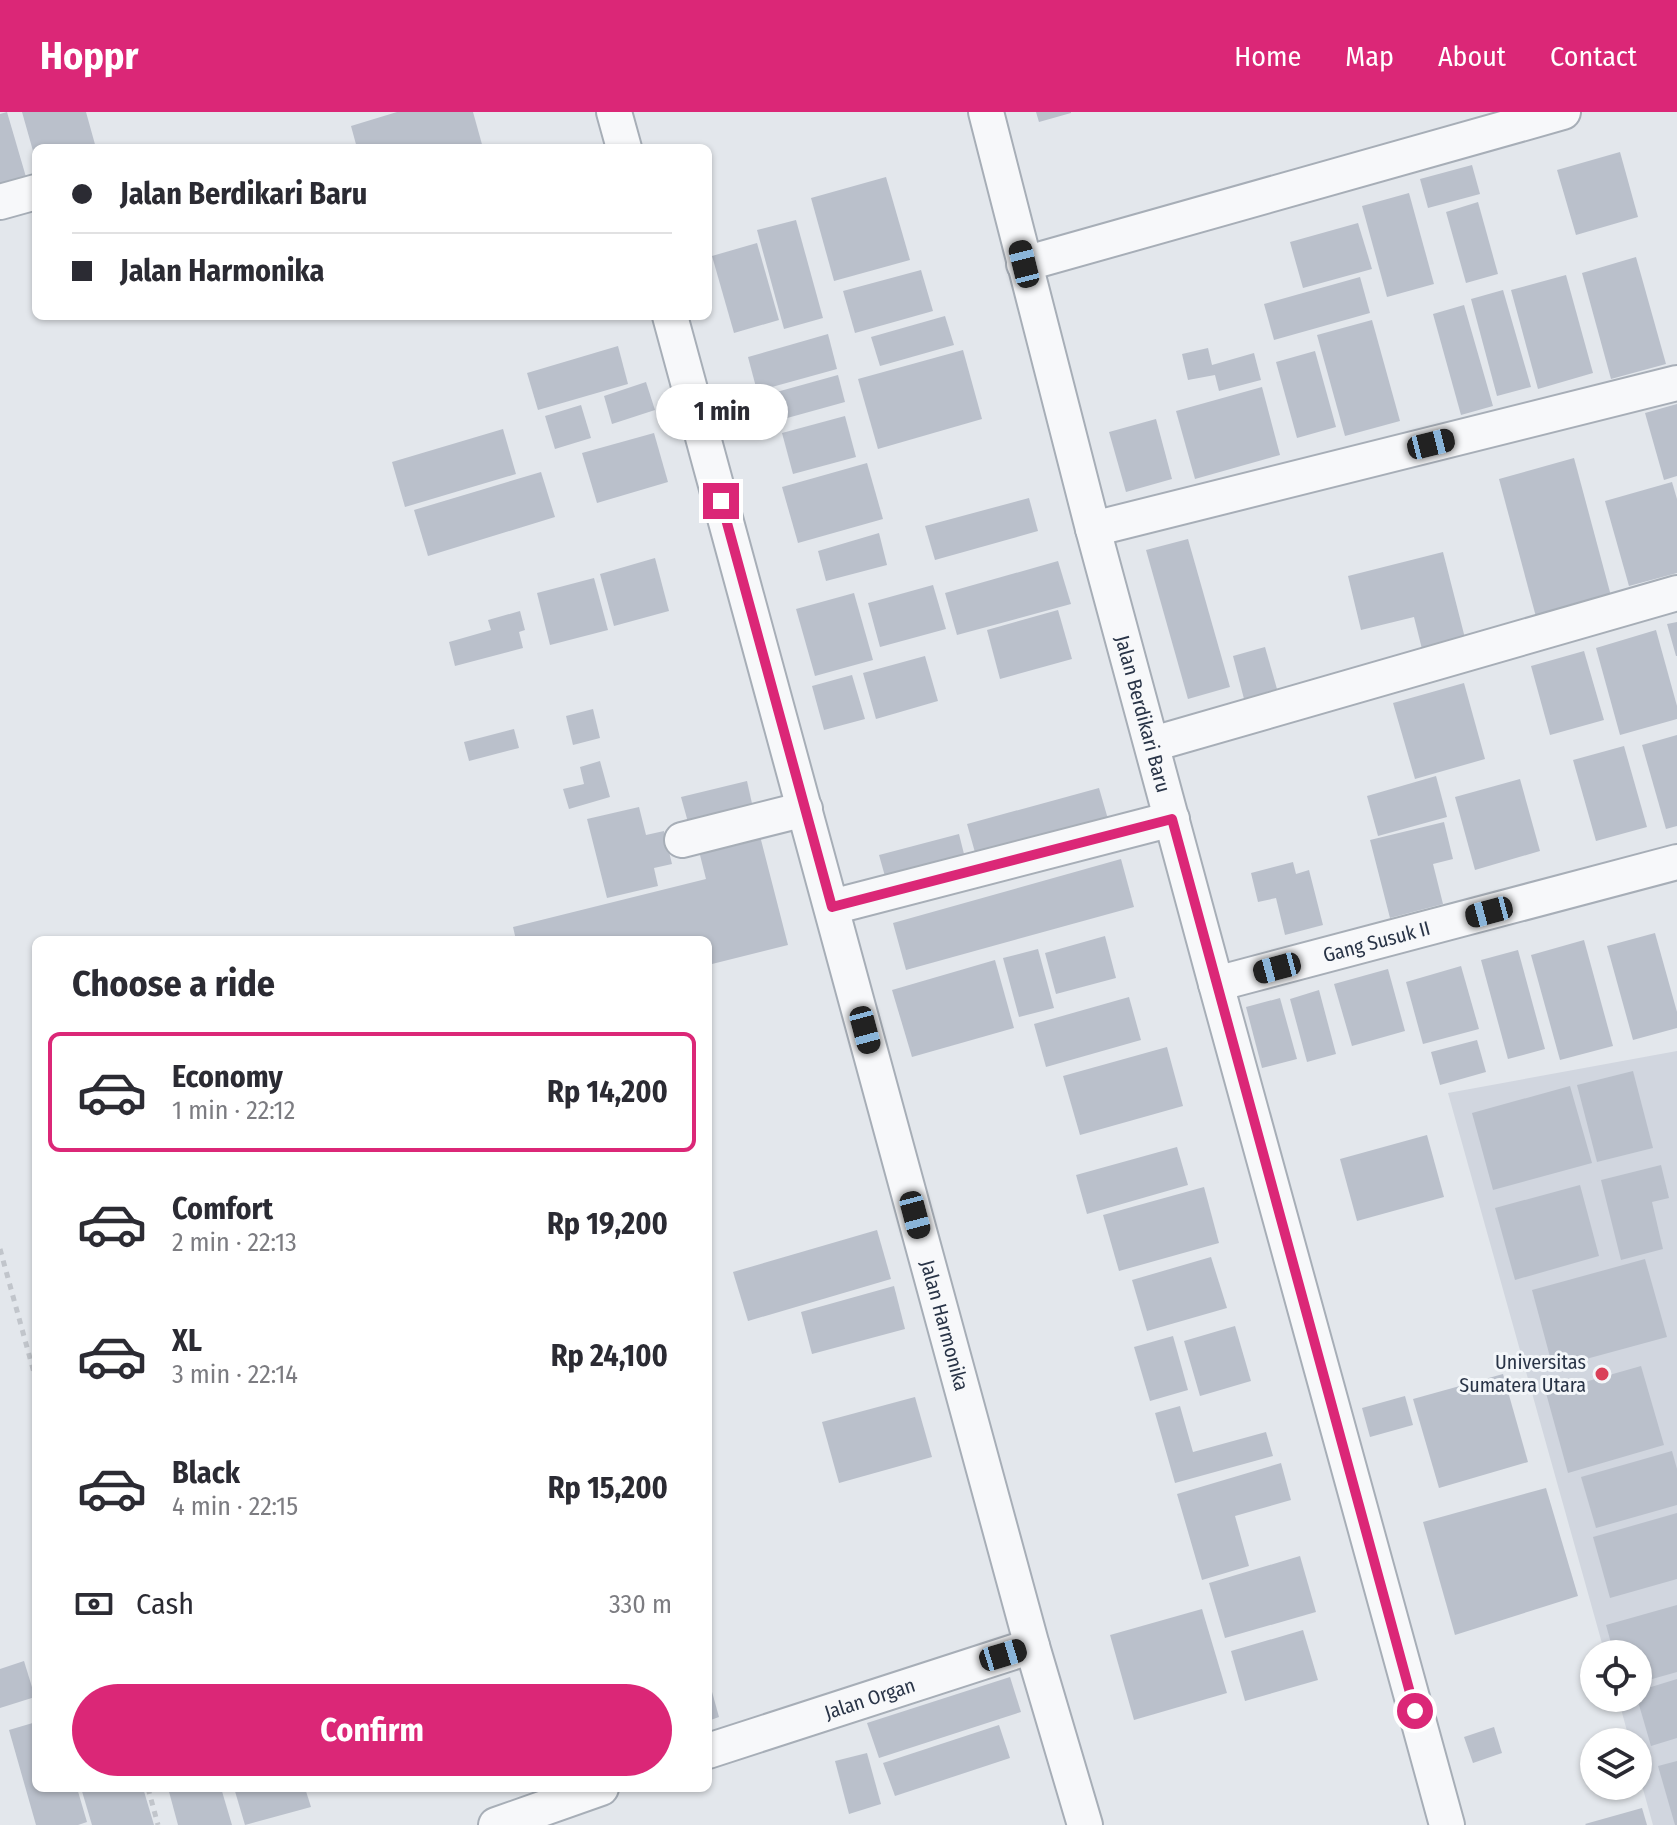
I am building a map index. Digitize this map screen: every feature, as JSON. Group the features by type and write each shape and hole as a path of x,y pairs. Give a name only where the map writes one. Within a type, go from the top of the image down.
{"street":[{"path":"614,112 623,144"},
{"name":"Jalan Berdikari Baru","path":"986,112 1093,529 1447,1825"},
{"path":"1024,264 1563,112"},
{"path":"0,202 32,193"},
{"name":"Jalan Harmonika","path":"671,320 1032,1646 1085,1825"},
{"path":"1093,529 1677,383"},
{"path":"1153,744 1677,593"},
{"path":"682,840 805,809"},
{"path":"832,907 1172,819"},
{"name":"Gang Susuk II","path":"1216,984 1677,862"},
{"name":"Jalan Organ","path":"712,1750 1032,1646"},
{"path":"496,1825 590,1792"}],"path":[{"path":"0,1249 32,1365"},
{"path":"149,1792 158,1825"}],"shaded area":[{"name":"Universitas Sumatera Utara","path":"1677,1051 1677,1825 1653,1825 1646,1800 1652,1800 1652,1728 1626,1728 1622,1712 1652,1712 1652,1640 1601,1640 1448,1093"}],"building":[{"path":"7,112 26,177 0,184 0,114"},
{"path":"22,112 86,112 95,144 32,144 32,147"},
{"path":"397,112 473,112 482,144 356,144 351,126"},
{"path":"1036,112 1071,112 1071,113 1039,122"},
{"path":"1620,152 1638,217 1576,235 1557,170"},
{"path":"1472,165 1480,194 1428,208 1420,179"},
{"path":"886,177 910,260 834,281 811,198"},
{"path":"1409,193 1434,284 1387,297 1362,206"},
{"path":"1478,202 1498,274 1466,283 1446,212"},
{"path":"796,220 823,318 784,329 757,230"},
{"path":"1358,223 1372,269 1303,288 1290,242"},
{"path":"757,243 779,320 734,333 712,256"},
{"path":"1636,257 1666,364 1611,379 1582,273"},
{"path":"921,270 933,311 855,333 843,291"},
{"path":"1566,275 1593,373 1538,389 1511,290"},
{"path":"1360,277 1370,313 1274,340 1264,304"},
{"path":"1503,290 1531,387 1497,396 1471,299"},
{"path":"1464,305 1493,406 1461,415 1433,314"},
{"path":"945,316 954,345 880,366 871,337"},
{"path":"1372,320 1400,421 1345,436 1317,335"},
{"path":"828,334 837,369 757,391 748,357"},
{"path":"618,346 628,384 538,410 527,373"},
{"path":"1208,348 1212,365 1254,353 1261,380 1219,391 1215,375 1188,380 1182,354"},
{"path":"963,350 982,419 878,449 858,379"},
{"path":"1315,351 1336,427 1297,438 1276,362"},
{"path":"838,375 845,402 780,420 773,393"},
{"path":"646,382 655,410 612,424 604,396"},
{"path":"1262,387 1280,455 1195,479 1176,411"},
{"path":"1677,404 1677,476 1664,480 1645,413"},
{"path":"581,405 591,438 555,449 545,416"},
{"path":"845,416 856,457 793,474 782,433"},
{"path":"1156,419 1172,479 1126,492 1109,432"},
{"path":"503,429 516,474 405,507 392,462"},
{"path":"654,433 668,482 597,503 582,453"},
{"path":"1574,458 1614,607 1539,628 1499,479"},
{"path":"867,463 883,519 798,543 782,487"},
{"path":"541,472 555,517 428,556 414,510"},
{"path":"1672,482 1677,499 1677,573 1629,586 1605,501"},
{"path":"1029,498 1038,531 935,560 925,526"},
{"path":"879,533 887,565 826,581 818,551"},
{"path":"1188,539 1230,687 1188,699 1146,550"},
{"path":"1443,552 1465,638 1422,649 1414,617 1361,630 1348,576"},
{"path":"655,558 669,611 614,626 600,574"},
{"path":"1058,561 1071,604 957,635 945,593"},
{"path":"594,578 608,630 550,645 537,593"},
{"path":"933,585 946,629 880,647 868,603"},
{"path":"854,593 873,660 815,676 796,609"},
{"path":"1058,610 1072,659 1000,679 987,630"},
{"path":"520,611 525,630 519,632 523,648 455,666 449,642 491,630 488,620"},
{"path":"1677,622 1677,656 1676,656 1667,624"},
{"path":"1656,630 1677,706 1677,719 1620,735 1596,648"},
{"path":"1265,647 1277,689 1244,699 1233,656"},
{"path":"1584,651 1604,720 1550,735 1531,666"},
{"path":"925,656 938,701 876,719 863,673"},
{"path":"852,675 865,719 824,730 812,686"},
{"path":"1464,683 1485,759 1415,779 1393,703"},
{"path":"593,709 600,738 573,745 566,716"},
{"path":"514,729 519,748 469,761 464,742"},
{"path":"1677,735 1677,826 1666,829 1642,745"},
{"path":"1624,746 1647,827 1596,841 1573,760"},
{"path":"600,761 610,797 569,809 563,789 584,784 580,767"},
{"path":"1436,776 1447,817 1378,836 1367,796"},
{"path":"1520,779 1540,851 1475,870 1455,797"},
{"path":"747,781 755,817 691,833 681,797"},
{"path":"1099,788 1110,826 978,863 967,824"},
{"path":"639,807 646,835 664,831 672,864 654,868 658,886 607,898 587,819"},
{"path":"1444,822 1453,859 1433,864 1443,904 1390,918 1370,840"},
{"path":"959,834 967,866 888,887 879,855"},
{"path":"760,836 788,945 712,964 712,936 515,936 513,927 706,879 699,851"},
{"path":"1121,859 1134,907 906,970 893,923"},
{"path":"1293,862 1296,874 1309,870 1323,925 1285,935 1276,898 1258,902 1251,873"},
{"path":"1655,933 1677,1012 1677,1028 1633,1040 1607,946"},
{"path":"1105,936 1116,978 1056,994 1045,953"},
{"path":"1584,940 1613,1046 1560,1060 1531,955"},
{"path":"1038,949 1054,1008 1019,1017 1003,958"},
{"path":"1518,950 1545,1049 1508,1059 1481,960"},
{"path":"995,960 1014,1028 912,1057 892,990"},
{"path":"1461,966 1479,1029 1423,1044 1406,982"},
{"path":"1388,969 1405,1031 1352,1046 1334,984"},
{"path":"1319,990 1336,1054 1307,1062 1290,999"},
{"path":"1129,997 1141,1040 1046,1067 1034,1024"},
{"path":"1280,998 1297,1059 1262,1068 1246,1007"},
{"path":"1477,1040 1486,1072 1440,1085 1431,1052"},
{"path":"1167,1047 1183,1106 1080,1135 1063,1076"},
{"path":"1633,1071 1653,1148 1597,1162 1577,1085"},
{"path":"1570,1086 1592,1163 1493,1190 1472,1113"},
{"path":"1427,1135 1444,1197 1357,1221 1340,1159"},
{"path":"1177,1147 1188,1185 1087,1214 1076,1175"},
{"path":"1661,1165 1669,1198 1652,1202 1663,1249 1621,1260 1601,1180"},
{"path":"1580,1185 1599,1256 1515,1280 1495,1208"},
{"path":"1204,1187 1219,1243 1119,1271 1103,1215"},
{"path":"877,1230 891,1279 748,1321 733,1272"},
{"path":"1211,1257 1227,1308 1147,1331 1132,1280"},
{"path":"1645,1259 1667,1337 1553,1368 1532,1290"},
{"path":"894,1286 905,1329 812,1354 801,1312"},
{"path":"1235,1326 1251,1381 1200,1396 1184,1341"},
{"path":"1173,1336 1188,1390 1150,1401 1134,1347"},
{"path":"1641,1366 1664,1445 1568,1473 1546,1393"},
{"path":"1503,1374 1528,1462 1439,1488 1413,1399"},
{"path":"1405,1396 1413,1425 1370,1437 1362,1408"},
{"path":"915,1397 932,1457 839,1483 822,1422"},
{"path":"1180,1406 1193,1452 1266,1432 1273,1456 1175,1483 1155,1413"},
{"path":"1672,1451 1677,1469 1677,1505 1596,1528 1581,1477"},
{"path":"1281,1463 1291,1500 1235,1516 1249,1566 1202,1580 1177,1494"},
{"path":"1546,1488 1578,1596 1455,1635 1423,1522"},
{"path":"1677,1513 1677,1579 1610,1598 1593,1537"},
{"path":"1300,1556 1316,1612 1225,1638 1209,1583"},
{"path":"1677,1605 1677,1672 1652,1679 1652,1640 1610,1640 1606,1625"},
{"path":"1202,1609 1227,1693 1134,1720 1110,1635"},
{"path":"1303,1630 1318,1680 1245,1701 1231,1651"},
{"path":"24,1661 32,1698 0,1708 0,1669"},
{"path":"1010,1677 1021,1712 879,1758 867,1723"},
{"path":"1677,1679 1677,1738 1652,1746 1652,1728 1646,1728 1641,1712 1652,1712 1652,1687"},
{"path":"712,1692 719,1717 712,1720"},
{"path":"32,1723 32,1792 78,1792 87,1822 78,1825 36,1825 9,1730"},
{"path":"999,1725 1010,1758 895,1796 883,1763"},
{"path":"1494,1727 1502,1753 1473,1763 1464,1737"},
{"path":"867,1753 881,1804 849,1814 835,1761"},
{"path":"1677,1761 1677,1825 1675,1825 1658,1766"},
{"path":"82,1792 144,1792 154,1825 92,1825"},
{"path":"169,1792 222,1792 232,1825 178,1825"},
{"path":"235,1792 306,1792 311,1807 245,1825"},
{"path":"1642,1808 1647,1825 1585,1824"}],"place":[{"name":"Universitas Sumatera Utara","path":"1602,1374"}],"route":[{"path":"721,501 832,907 1172,819 1415,1711"}]}
